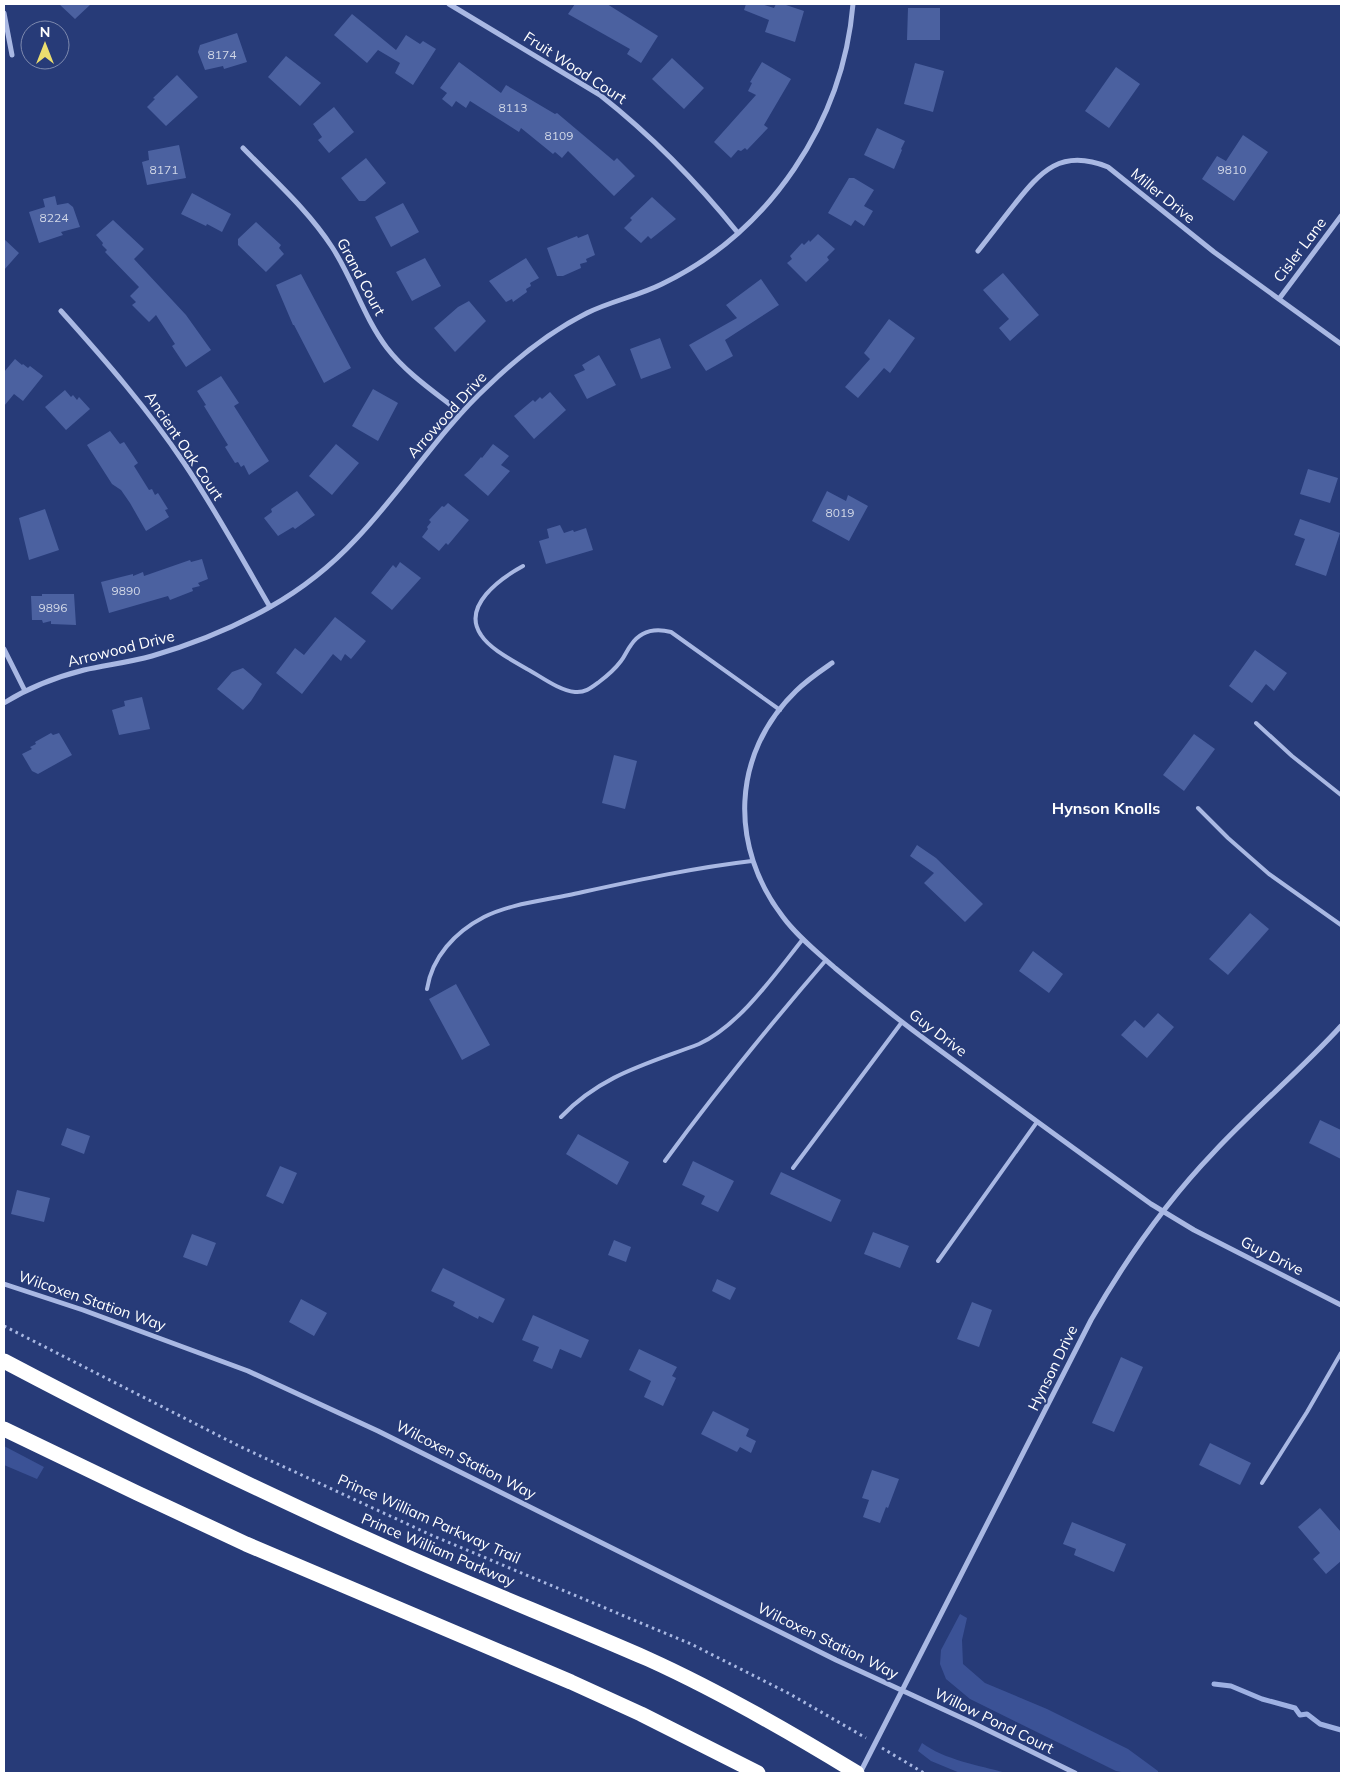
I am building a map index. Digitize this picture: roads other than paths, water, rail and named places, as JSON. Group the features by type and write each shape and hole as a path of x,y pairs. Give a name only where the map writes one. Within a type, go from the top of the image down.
{"highway":[{"name":"Prince William Parkway","path":"4,1361 133,1429 259,1490 386,1548 650,1660 726,1697 859,1773"},
{"path":"4,1429 246,1544 571,1682 641,1714 758,1773"}],"street":[{"name":"Fruit Wood Court","path":"449,4 600,95 674,160 738,233"},
{"name":"Arrowood Drive","path":"4,703 53,680 81,671 150,656 190,644 222,631 270,607 305,585 325,570 357,539 461,413 521,357 557,331 587,313 662,284 694,266 738,233 763,208 787,179 819,128 833,94 844,59 852,24 853,4"},
{"path":"4,12 12,56"},
{"name":"Grand Court","path":"243,148 310,217 332,246 350,278 372,325 387,348 406,369 461,413"},
{"name":"Miller Drive","path":"978,251 1039,175 1053,166 1066,162 1082,160 1094,162 1108,167 1214,252 1341,344"},
{"name":"Cisler Lane","path":"1279,299 1341,216"},
{"name":"Ancient Oak Court","path":"61,311 135,396 183,462 206,497 270,607"},
{"path":"4,649 25,692"},
{"name":"Guy Drive","path":"832,663 812,676 794,692 767,728 758,745 744,796 744,817 752,861 768,895 783,918 826,960 902,1022 1162,1211 1194,1230 1341,1305"},
{"name":"Hynson Drive","path":"859,1773 903,1691 1091,1320 1118,1272 1162,1211 1215,1150 1322,1047 1341,1026"},
{"name":"Wilcoxen Station Way","path":"4,1284 92,1313 248,1371 387,1435 903,1691"},
{"name":"Willow Pond Court","path":"903,1691 1075,1773"}],"lane":[{"path":"523,566 506,575 491,588 478,606 475,616 476,626 481,636 503,655 562,689 576,692 588,690 616,667 631,644 639,636 649,631 660,630 671,632 780,710"},
{"path":"1256,723 1292,756 1341,795"},
{"path":"1198,808 1228,838 1269,874 1341,925"},
{"path":"427,989 434,964 444,949 460,933 483,917 505,909 614,885 722,864 752,861"},
{"path":"561,1117 572,1105 594,1088 617,1075 699,1044 727,1027 765,986 803,939"},
{"path":"666,1161 710,1100 826,960"},
{"path":"793,1168 902,1022"},
{"path":"938,1261 1038,1122"},
{"path":"1262,1483 1307,1412 1341,1353"}],"waterway":[{"path":"1214,1684 1231,1686 1262,1699 1295,1708 1300,1715 1307,1714 1320,1724 1341,1730"}],"district":[{"name":"Hynson Knolls","path":"1106,808"}]}
